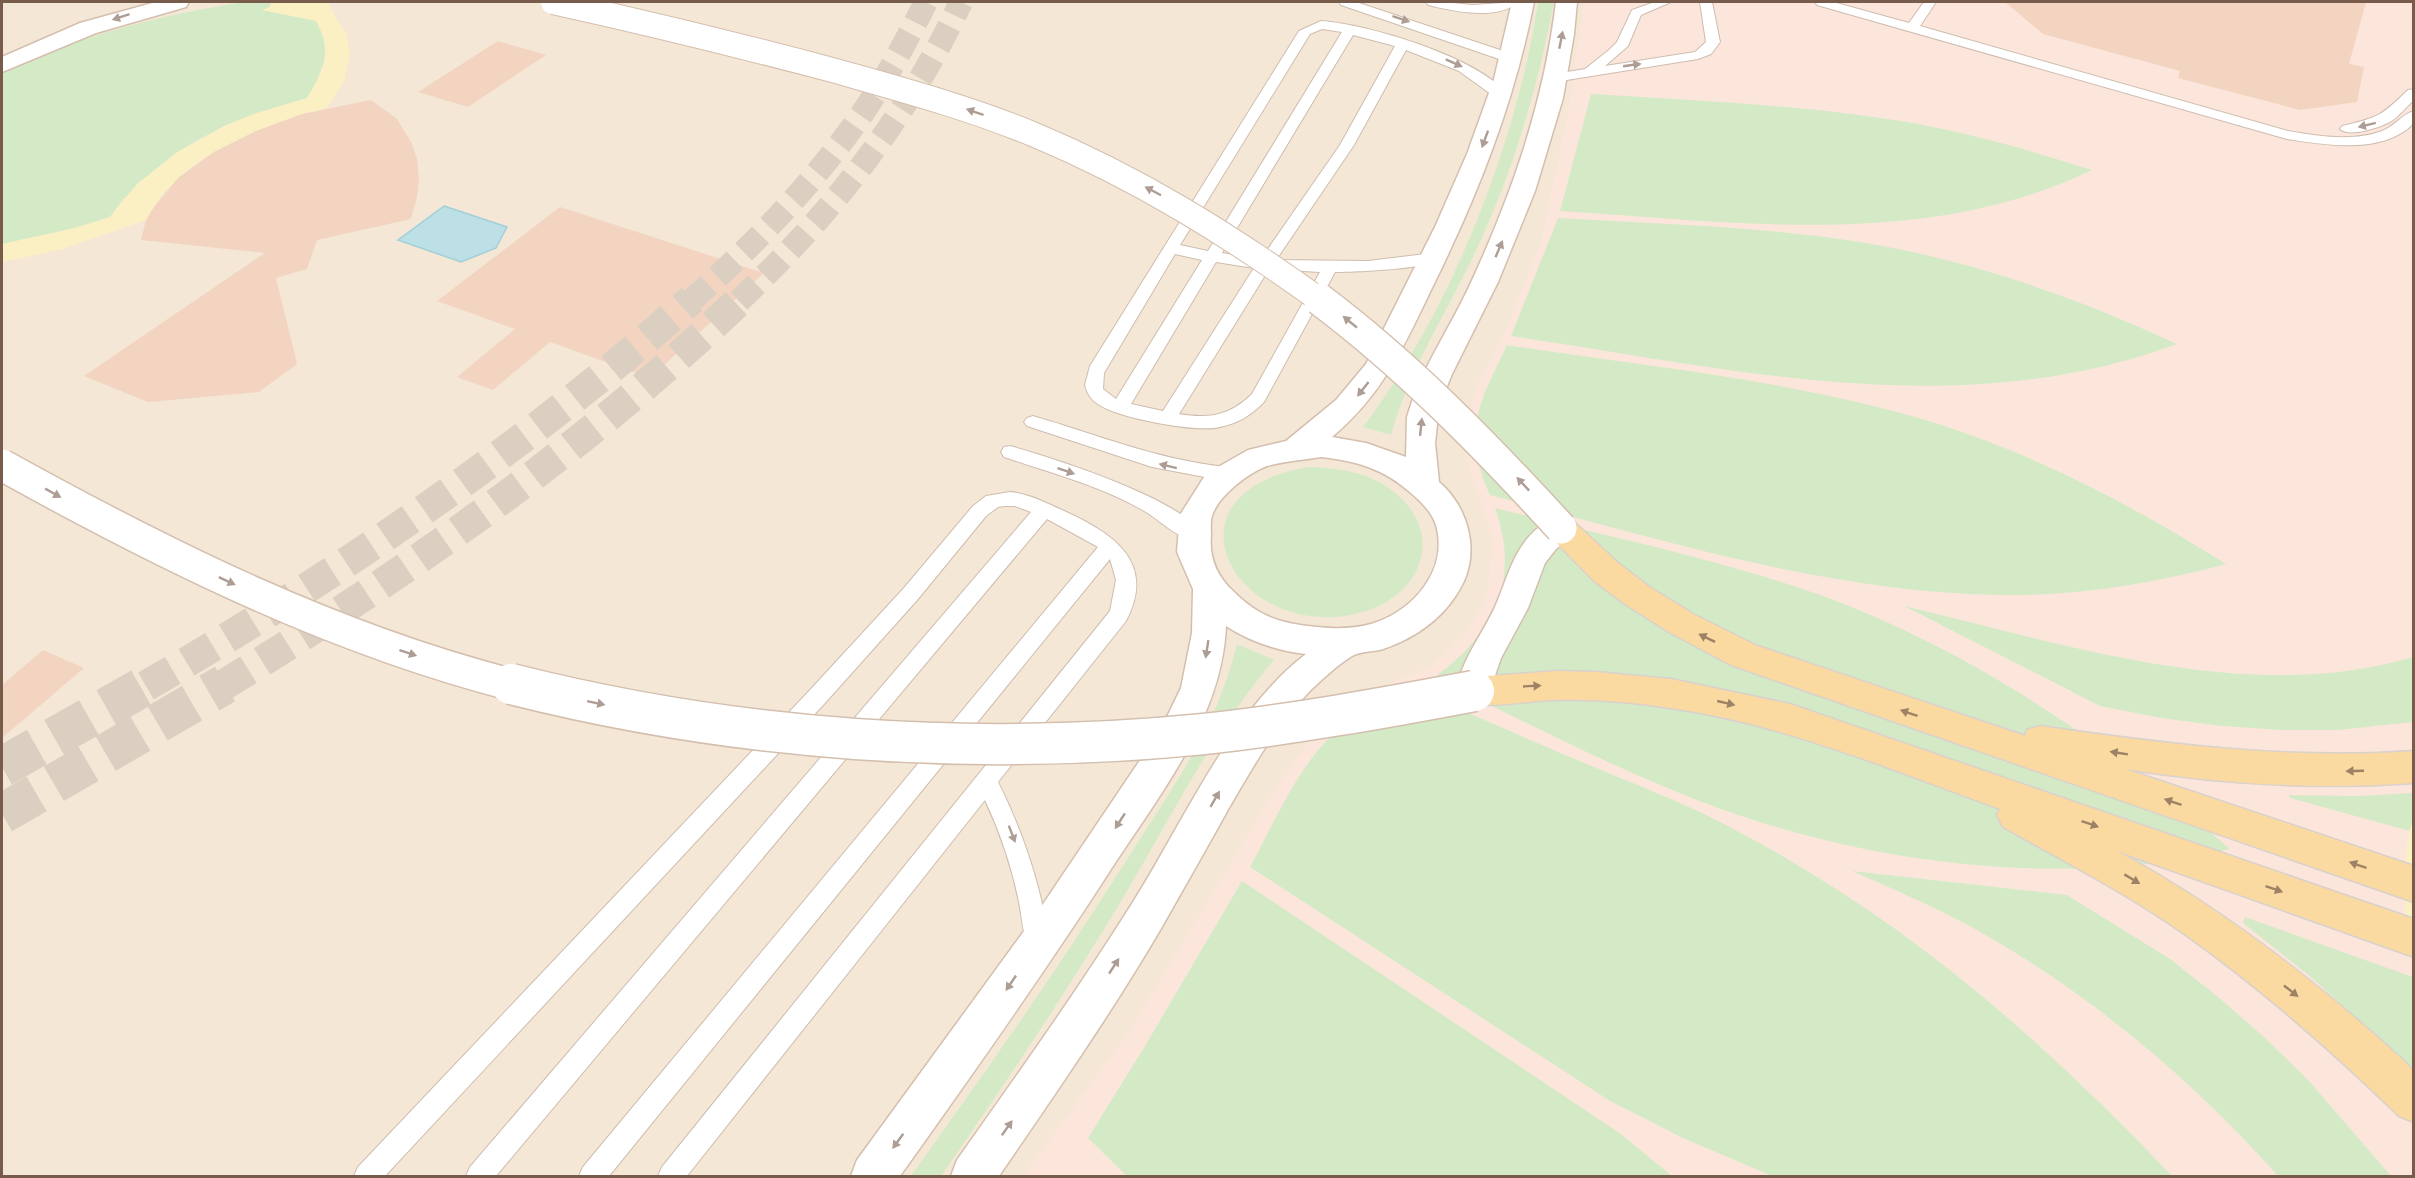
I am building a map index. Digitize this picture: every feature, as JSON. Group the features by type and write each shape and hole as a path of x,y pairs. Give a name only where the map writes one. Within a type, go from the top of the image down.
{"main road":[{"path":"1562,528 1620,584 1657,610 1698,634 1743,655 2414,884"},
{"path":"1474,691 1561,684 1606,685 1697,696 1790,719 2414,938"},
{"path":"1953,728 2186,763 2243,769 2320,772 2414,767"},
{"path":"1933,769 2130,878 2196,920 2321,1015 2414,1101"}],"street":[{"path":"2,65 88,28 178,2"},
{"path":"2,465 154,547 229,582 377,643 454,669 536,690 713,723 807,734 904,741 1001,743 1100,740 1198,734 1294,723 1474,691 1482,657 1511,608 1532,556 1550,536 1562,528 1483,442 1366,335 1320,298 1250,249 1182,207 1122,175 1025,131 904,89 758,50 553,2"},
{"path":"1298,447 1341,414 1372,377 1434,258 1483,144 1500,94 1523,2"},
{"path":"1424,485 1420,462 1420,438 1422,416 1428,395 1480,291 1513,214 1540,137 1554,78 1567,2"},
{"path":"1321,446 1367,453 1408,472 1424,485 1439,502 1450,521 1454,541 1454,561 1448,582 1436,600 1419,616 1371,639 1344,643 1317,643 1266,632 1243,621 1224,606 1209,590 1195,562 1191,533 1201,501 1212,486 1226,474 1259,456 1298,447 1321,446"},
{"path":"873,1176 1038,944 1162,757 1193,701 1203,672 1208,644 1209,590"},
{"path":"973,1176 1037,1084 1147,915 1248,742 1286,693 1344,643"}],"lane":[{"path":"1345,2 1510,58"},
{"path":"1436,2 1476,11 1512,2"},
{"path":"1587,72 1602,63 1623,43 1636,12 1665,2"},
{"path":"1554,78 1689,58 1706,51 1713,42 1707,2"},
{"path":"1821,2 2203,110 2285,126 2345,129 2362,127 2387,117 2413,93"},
{"path":"1913,27 1930,2"},
{"path":"1330,268 1252,405 1232,418 1207,424 1180,423 1103,400 1093,387 1094,373 1305,31 1321,25 1349,30 1402,45 1463,67 1489,83 1500,94"},
{"path":"1121,407 1349,30"},
{"path":"1167,419 1264,265 1347,146 1402,45"},
{"path":"2203,110 2264,130 2331,140 2385,135 2407,124 2414,115"},
{"path":"1172,248 1264,265 1330,268 1372,267 1434,258"},
{"path":"1033,422 1155,463 1226,474"},
{"path":"1010,452 1135,496 1165,513 1191,533"},
{"path":"367,1176 863,647 934,567 981,508 994,501 1009,498 1097,536 1110,546 1122,565 1127,586 1125,601 1119,615 671,1176"},
{"path":"479,1176 1043,511"},
{"path":"592,1176 1110,546"},
{"path":"987,782 1005,817 1020,856 1032,899 1038,944"}],"shaded area":[{"path":"2,2 2413,2 2413,1176 2,1176"},
{"path":"1584,2 2413,2 2413,1176 1023,1176 1129,1032 1280,782 1313,736 1368,694 1433,665 1466,634 1487,597 1493,539 1471,474 1464,435 1478,383 1504,335 1541,242 1567,119"}],"green space":[{"path":"245,2 271,2 270,7 264,10 317,21 326,44 326,56 316,83 307,98 251,115 199,139 176,153 122,200 110,217 75,228 2,244 2,73 61,48 121,28 182,13"},
{"path":"1538,2 1554,2 1547,36 1520,136 1484,234 1406,390 1391,435 1363,427 1395,382 1424,332 1475,225 1514,112"},
{"path":"1591,94 1773,106 1881,118 1935,127 1988,140 2092,170 2029,195 1964,212 1898,221 1831,225 1763,224 1560,211"},
{"path":"1558,218 1780,232 1895,248 1978,268 2018,281 2098,310 2177,344 2095,368 2012,382 1929,386 1846,383 1762,374 1511,336"},
{"path":"1507,345 1763,383 1915,417 2037,461 2114,499 2226,564 2143,583 2087,591 2030,595 1937,592 1872,585 1807,574 1679,545 1490,495 1476,453 1475,435 1477,418 1488,384"},
{"path":"1308,467 1353,472 1375,480 1394,492 1410,509 1419,526 1423,544 1420,561 1412,578 1400,592 1383,604 1363,612 1319,617 1280,608 1250,589 1230,563 1224,534 1233,506 1260,483"},
{"path":"1495,508 1757,574 1854,608 1913,634 2025,696 2078,731 2181,808 2230,849 2172,861 2115,867 2057,869 1942,862 1884,853 1772,826 1681,794 1610,763 1434,678 1472,643 1487,624 1497,604 1503,583 1505,560"},
{"path":"1904,606 2093,652 2157,664 2222,672 2287,675 2350,670 2413,657 2413,722 2338,730 2281,730 2222,726 2161,718 2100,706"},
{"path":"1237,644 1274,660 1231,716 1079,969 941,1176 911,1176 1048,981 1176,783 1217,704"},
{"path":"1413,689 1705,814 1785,857 1847,896 1905,936 2016,1025 2121,1123 2172,1176 1772,1176 1683,1138 1610,1101 1250,867 1291,790 1329,738 1369,711"},
{"path":"2413,793 2413,819 2410,831 2290,798 2289,795 2359,796"},
{"path":"1852,871 2067,895 2170,959 2217,996 2309,1081 2391,1176 2278,1176 2209,1104 2134,1037 2094,1006 2011,950 1968,925"},
{"path":"1242,881 1621,1134 1672,1176 1127,1176 1088,1138"},
{"path":"2245,917 2413,977 2413,1071 2311,977 2243,923"}],"sand":[{"path":"271,2 328,2 347,34 350,56 344,81 327,108 256,131 214,152 194,165 164,192 146,220 63,249 2,262 2,244 75,228 110,217 137,184 176,153 224,126 307,98 318,79 324,61 325,51 321,32 316,21 262,10 270,7"},
{"path":"2413,819 2413,956 2404,905 2404,871"}],"water":[{"path":"444,206 507,227 496,248 461,262 398,240"}],"building":[{"path":"2005,2 2366,2 2349,64 2364,67 2357,102 2300,110 2178,78 2180,71 2043,34"},
{"path":"498,41 546,55 468,107 418,92"},
{"path":"371,100 397,119 411,142 417,159 419,178 411,219 317,240 307,269 276,278 297,364 259,392 148,402 84,376 265,253 141,240 146,220 178,178 214,152 256,131 302,114"},
{"path":"560,207 764,273 650,378 550,342 493,390 457,377 515,329 437,301"},
{"path":"43,650 84,668 2,738 2,685"}],"tunnel":[{"path":"691,301 763,233 829,158 876,93 926,2"},
{"path":"741,299 806,233 865,162 916,86 961,2"},
{"path":"146,686 360,554 429,506 563,407 692,299"},
{"path":"222,686 359,599 557,458 620,407 741,299"},
{"path":"2,767 148,684"},
{"path":"2,814 225,684"}]}
